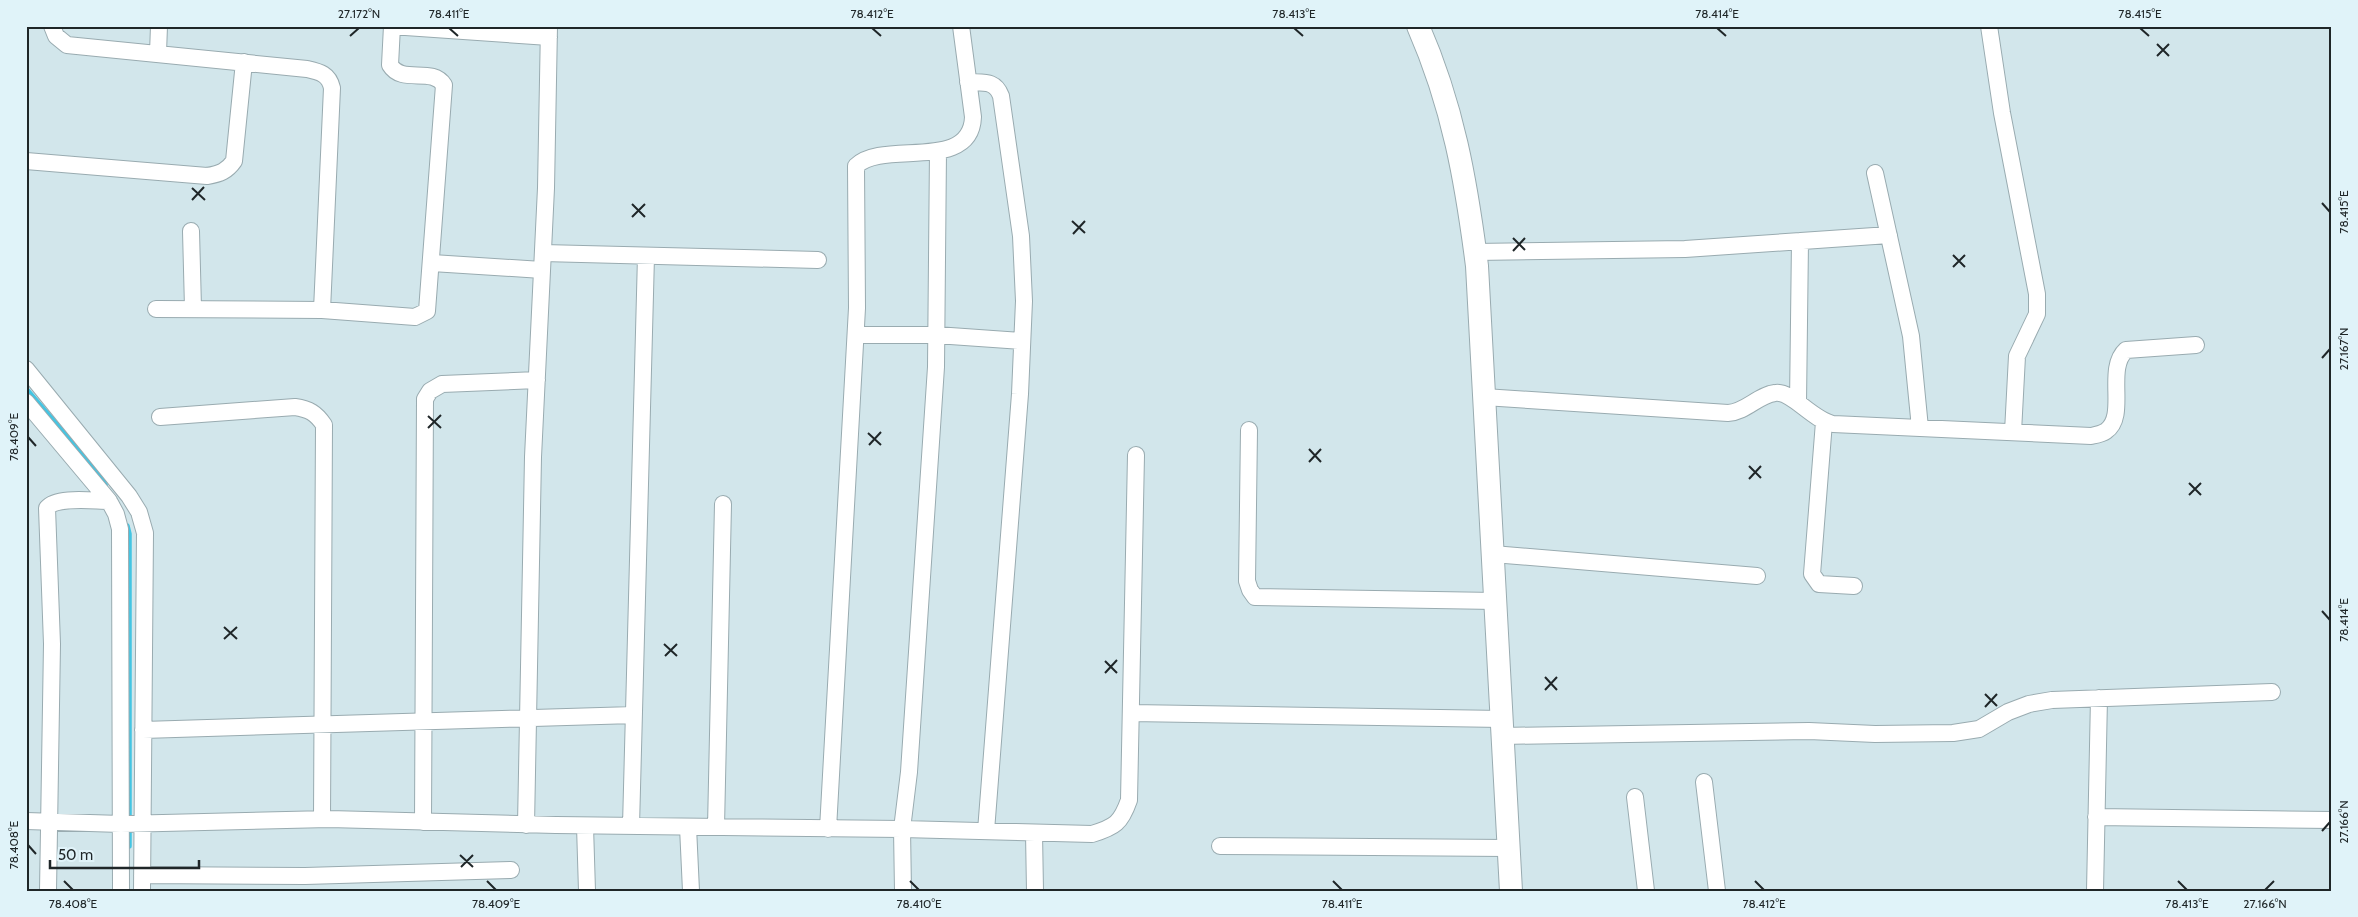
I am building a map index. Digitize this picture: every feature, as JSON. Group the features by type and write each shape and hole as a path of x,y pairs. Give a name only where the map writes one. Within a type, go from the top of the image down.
{"street":[{"path":"52,26 56,36 67,45 307,69 323,73 330,80 332,88 322,310"},
{"path":"158,53 159,26"},
{"path":"156,310 193,308 322,310 415,317 424,314 428,307 432,263 444,85 435,77 400,74 394,71 390,66 391,26 549,32 543,253 537,380 526,824"},
{"path":"828,829 856,335 856,166 869,157 938,152 958,144 968,136 973,127 960,26"},
{"path":"1418,26 1428,49 1455,130 1467,190 1475,252 1511,891"},
{"path":"1989,26 2002,113 2037,294 2037,314 2017,356 2013,432"},
{"path":"26,160 217,175 228,170 234,161 244,62"},
{"path":"968,82 992,83 997,87 1001,96 1021,236 1024,301 1006,587 986,831"},
{"path":"903,891 902,829 909,772 936,334 938,152"},
{"path":"1876,173 1911,336 1920,428"},
{"path":"191,231 193,308"},
{"path":"1475,252 1685,249 1889,234"},
{"path":"1798,403 1800,241"},
{"path":"543,253 818,260"},
{"path":"631,826 646,256"},
{"path":"432,263 542,270"},
{"path":"856,335 936,334 1022,341"},
{"path":"1484,397 1728,413 1739,410 1774,393 1789,396 1824,422 2091,436 2105,432 2115,420 2120,356 2126,350 2196,346"},
{"path":"26,368 130,496 139,512 145,533 143,730 121,891"},
{"path":"423,822 425,399 430,391 442,384 537,380"},
{"path":"26,402 109,501 116,514 121,541 131,824 142,883 511,870"},
{"path":"160,417 295,407 306,408 324,425 322,819"},
{"path":"1824,422 1812,574 1819,584 1854,586"},
{"path":"1249,430 1248,581 1250,590 1255,597 1495,601"},
{"path":"26,821 131,824 322,819 585,826 902,829 1092,834 1110,828 1123,818 1129,800 1136,455"},
{"path":"48,891 52,644 47,508 51,504 61,501 109,501"},
{"path":"716,827 723,504"},
{"path":"1493,554 1757,576"},
{"path":"1131,713 1502,727 1809,731 1875,734 1953,733 1979,730 2008,712 2028,704 2052,700 2272,692"},
{"path":"2095,891 2099,698"},
{"path":"143,730 634,715"},
{"path":"1704,782 1717,891"},
{"path":"1636,797 1646,891"},
{"path":"2096,817 2332,820"},
{"path":"585,826 587,891"},
{"path":"688,827 691,891"},
{"path":"1034,833 1035,891"},
{"path":"1220,846 1508,848"}],"waterway":[{"path":"26,389 95,469 105,485"},
{"path":"127,526 129,534 129,846"}]}
